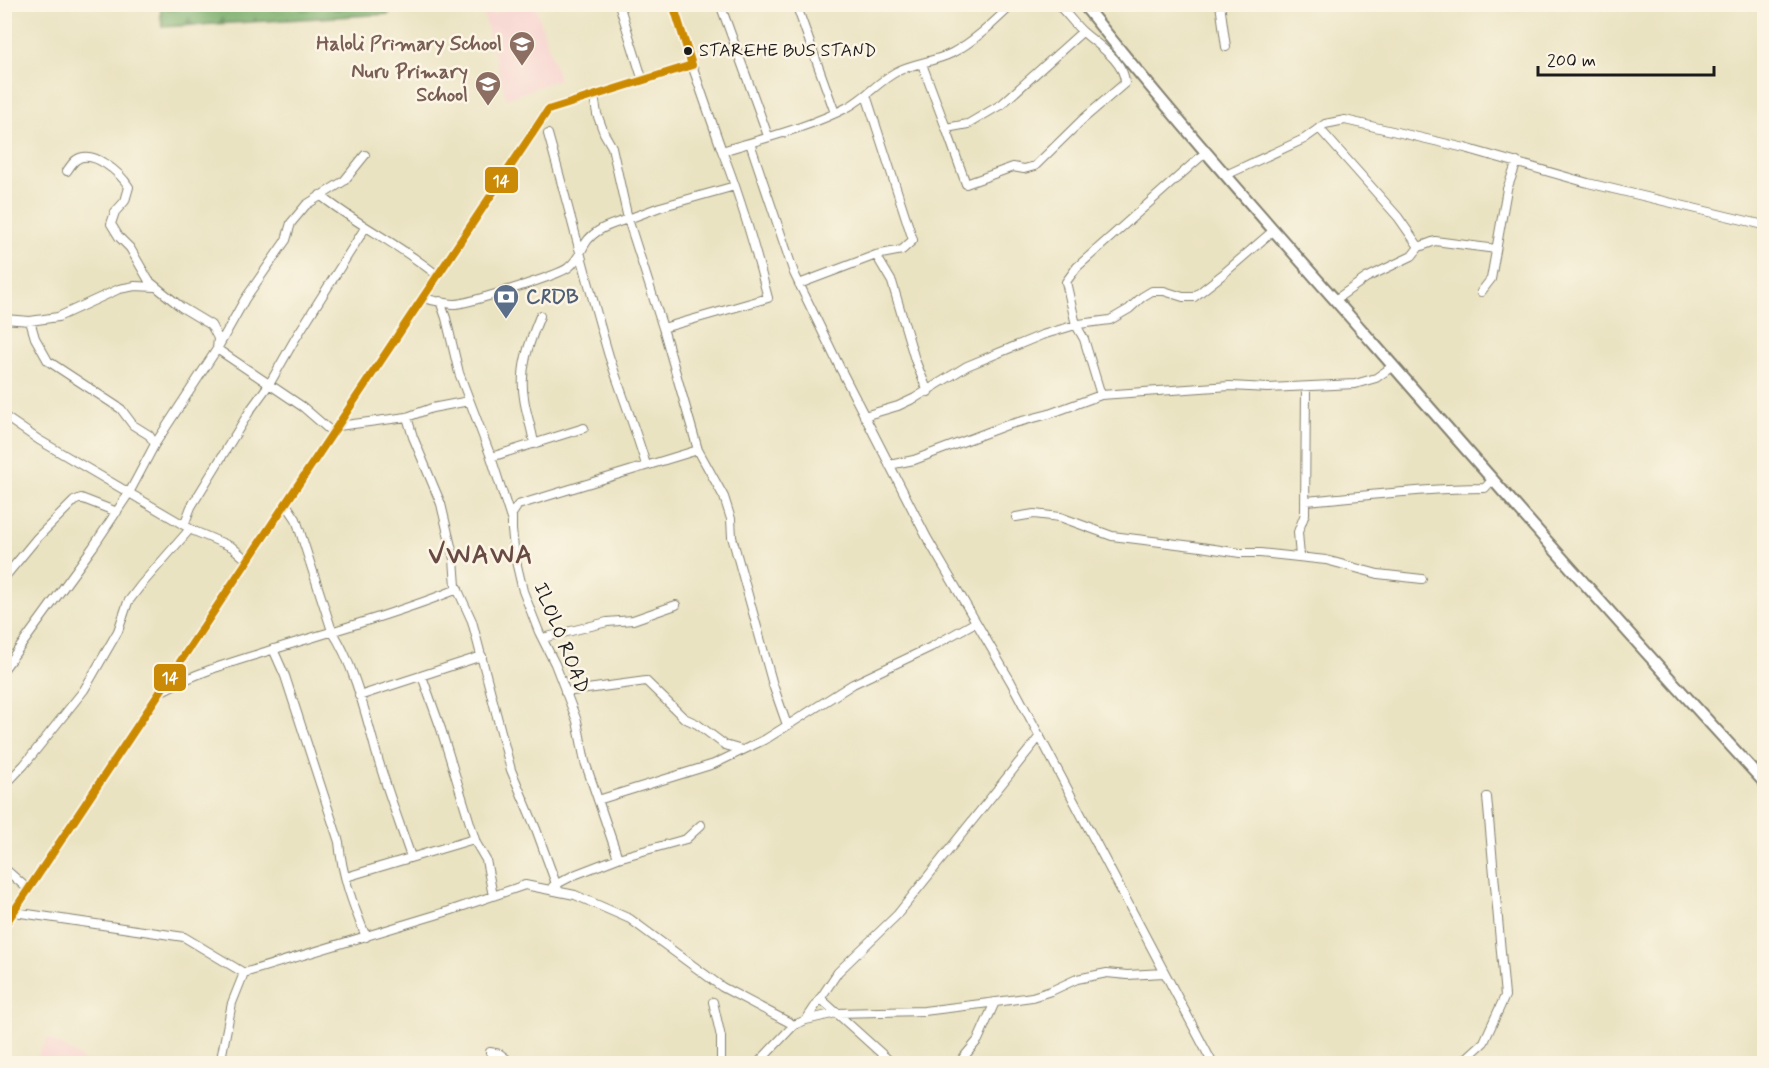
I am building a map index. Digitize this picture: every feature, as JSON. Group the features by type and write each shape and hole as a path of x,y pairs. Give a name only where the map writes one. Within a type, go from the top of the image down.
{"highway":[{"path":"1083,4 1153,92 1335,300 1664,674 1764,782"}],"street":[{"path":"619,4 644,81"},
{"path":"663,328 768,298 735,186 673,4"},
{"path":"720,4 768,136"},
{"path":"796,4 835,113"},
{"path":"722,151 835,113 862,99 880,82 898,71 950,54 969,44 1013,4"},
{"path":"922,64 966,184 1013,167 1024,170 1035,166 1125,83 1125,76 1106,51 1082,32 1057,4"},
{"path":"1220,4 1226,47"},
{"path":"946,128 968,124 1002,104 1082,32"},
{"path":"4,926 548,110 692,65"},
{"path":"799,284 876,255 902,250 913,240 866,95"},
{"path":"594,96 597,114 612,147 628,219 663,328 698,450 724,497 732,537 773,685 787,725"},
{"path":"1226,175 1304,139 1325,124 1345,120 1517,162 1588,183 1764,225"},
{"path":"1319,128 1398,217 1419,247"},
{"path":"548,134 580,256 610,357 646,465"},
{"path":"750,142 799,284 864,416 927,538 1040,736 1214,1064"},
{"path":"1101,395 1084,339 1076,325 1066,282 1077,267 1206,152"},
{"path":"4,669 8,659 117,512 155,444 217,349 245,299 286,240 291,223 306,205 345,181 364,155"},
{"path":"67,171 76,160 89,156 122,175 129,187 125,201 115,212 111,224 130,248 149,282 181,307 211,325 218,338 217,349"},
{"path":"1481,292 1491,279 1507,189 1517,162"},
{"path":"423,298 456,304 539,280 568,269 580,256 586,243 610,225 660,207 735,186"},
{"path":"320,195 365,228 417,258 438,276"},
{"path":"4,786 24,765 84,690 118,631 128,602 187,527 192,507 365,228"},
{"path":"864,416 898,406 928,392 967,366 1042,335 1076,325 1110,320 1152,291 1194,297 1274,230"},
{"path":"574,234 593,236"},
{"path":"1335,300 1366,278 1412,256 1419,247 1435,241 1496,249"},
{"path":"876,255 892,282 915,360 928,392"},
{"path":"4,319 30,321 58,317 119,289 135,286 155,287"},
{"name":"ILOLO ROAD","path":"440,301 469,401 491,457 512,521 515,556 523,591 577,721 585,762 618,858"},
{"path":"534,444 523,396 522,373 527,349 540,316"},
{"path":"30,321 35,338 48,361 122,409 133,425 149,435 155,444"},
{"path":"217,349 303,406 333,433"},
{"path":"889,465 914,460 1007,425 1049,414 1101,395 1230,386 1268,388 1355,384 1376,378 1393,366"},
{"path":"1300,557 1298,532 1305,514 1306,387"},
{"path":"338,426 407,417 432,408 469,401"},
{"path":"4,416 39,440 187,527 232,547 248,561"},
{"path":"407,417 448,527 458,589 472,621 511,770 536,829 557,888 630,919 722,987 794,1024"},
{"path":"491,457 584,428"},
{"path":"512,521 512,514 518,506 698,450"},
{"path":"1305,501 1436,488 1485,488 1493,479"},
{"path":"4,578 37,538 74,501 81,498 117,512"},
{"path":"286,504 296,519 332,632 340,644 369,721 379,760 411,857"},
{"path":"1016,517 1034,514 1060,517 1112,536 1240,553 1300,557 1350,565 1378,574 1422,579"},
{"path":"160,692 222,664 332,632 458,589"},
{"path":"543,638 607,622 633,620 676,605"},
{"path":"598,800 695,771 766,739 853,684 931,647 976,622"},
{"path":"273,649 285,676 339,842 341,864 351,903 366,937"},
{"path":"359,696 482,656"},
{"path":"422,676 441,729 474,839 486,860 493,896"},
{"path":"565,692 646,681 684,718 697,724 725,745 742,750"},
{"path":"806,1020 838,972 897,915 1040,736"},
{"path":"1460,1064 1484,1042 1505,996 1487,797"},
{"path":"14,912 184,937 244,973 366,937 525,885 546,890 557,888 574,875 618,858 686,839 701,825"},
{"path":"346,877 474,839"},
{"path":"4,868 28,890"},
{"path":"220,1064 232,1003 244,973"},
{"path":"757,1064 794,1024 836,1013 924,1011 1032,997 1077,979 1107,973 1127,975 1164,973"},
{"path":"820,998 894,1064"},
{"path":"714,1002 721,1038 721,1064"},
{"path":"958,1064 978,1040 995,1002"},
{"path":"490,1052 500,1054 513,1064"}],"shaded area":[{"path":"523,5 535,5 559,79 506,99 484,16"},
{"path":"48,1038 75,1054 87,1063 33,1063"}],"green space":[{"path":"160,5 389,5 389,14 162,27"}],"transit line":[{"name":"14","path":"4,926 548,110 692,65 673,4"}],"place":[{"name":"STAREHE BUS STAND","path":"688,51"},
{"name":"Haloli Primary School","path":"522,67"},
{"name":"Nuru Primary School","path":"488,107"},
{"name":"CRDB","path":"506,320"}],"district":[{"name":"VWAWA","path":"481,556"}]}
